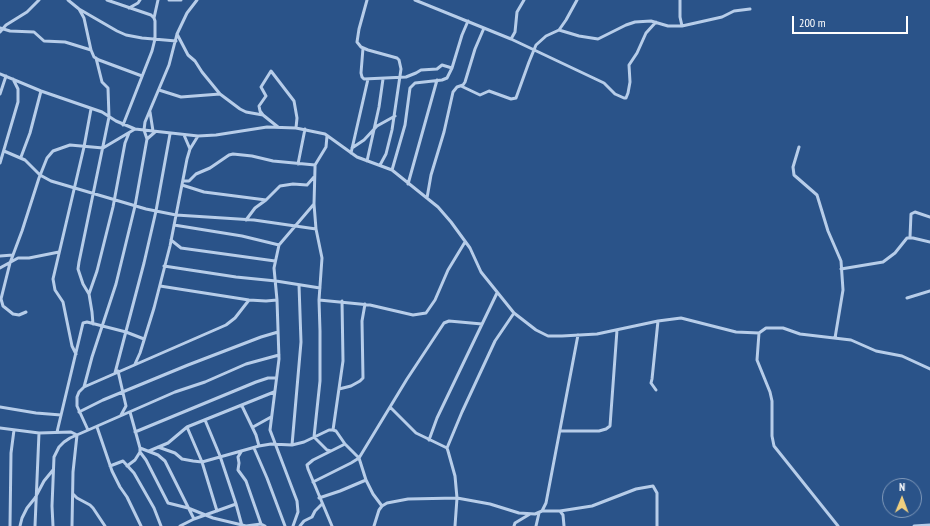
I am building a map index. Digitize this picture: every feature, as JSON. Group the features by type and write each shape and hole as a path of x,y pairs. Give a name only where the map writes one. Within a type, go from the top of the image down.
{"street":[{"path":"1,30 27,12 38,0"},
{"path":"68,0 79,9 126,35 176,41"},
{"path":"107,0 151,15 154,18"},
{"path":"129,8 138,3 140,0"},
{"path":"123,125 155,39 154,18 158,0"},
{"path":"169,0 180,0"},
{"path":"84,387 118,278 147,139 144,130 145,122 169,65 178,34 187,13 197,0"},
{"path":"367,0 357,39 359,45 363,48 397,58 400,63 401,77 394,116 388,146 380,165"},
{"path":"415,0 511,39 604,83 618,96 626,98 630,82 629,65 646,33 656,22"},
{"path":"511,39 515,32 517,12 524,0"},
{"path":"461,86 480,95 489,91 514,99 518,94 534,50 539,42 546,36 558,30 566,20 577,0"},
{"path":"680,0 680,18 682,26"},
{"path":"79,9 84,18 91,50 96,58 102,82 108,88 109,117 78,269 83,284 89,294 93,324"},
{"path":"558,30 578,36 598,39 628,23 656,22 668,26 682,26 750,9"},
{"path":"392,170 404,125 410,88 415,83 448,78 468,21"},
{"path":"427,198 431,175 444,132 453,92 465,82 477,44 484,28"},
{"path":"1,30 34,32 44,41 65,42 91,50"},
{"path":"178,34 188,55 195,61 220,94 246,112 263,115"},
{"path":"363,48 362,77 364,79 411,76 421,70 437,68 442,65 452,68"},
{"path":"96,58 142,76"},
{"path":"278,127 263,115 259,106 266,96 261,87 271,71 294,101 297,118 296,128"},
{"path":"0,94 2,74 40,91 102,112 123,125 135,129 198,136 216,135 267,127 296,128 321,132 357,157 392,170 445,214 472,252 481,272 514,313 544,335 597,334 658,320 681,318 736,332 758,333 766,328 783,328 800,334 851,340 876,352 902,356 930,369"},
{"path":"367,160 379,107 383,78"},
{"path":"0,163 18,102 18,89 13,79"},
{"path":"351,153 368,79"},
{"path":"408,184 437,80"},
{"path":"159,90 181,97 220,94"},
{"path":"21,157 30,133 40,91"},
{"path":"76,354 72,346 63,302 53,284 53,279 84,147 91,108"},
{"path":"150,111 154,132"},
{"path":"352,148 364,140 374,129 394,116"},
{"path":"26,312 16,315 1,304 1,299 10,263 47,158 53,151 70,145 103,148 135,129"},
{"path":"298,164 305,130"},
{"path":"89,294 97,271 115,200 125,142 127,135 130,132"},
{"path":"147,139 154,132"},
{"path":"119,416 126,406 124,392 116,372 156,211 170,134"},
{"path":"184,135 190,149"},
{"path":"135,364 140,353 160,286 190,149 198,136"},
{"path":"314,437 320,381 319,300 322,258 316,229 314,177 315,165 326,147 327,136"},
{"path":"799,147 793,167 794,175 817,196 828,231 841,261 843,290 835,338"},
{"path":"4,151 21,157 40,175 51,181 134,206 176,216 246,220 316,229"},
{"path":"183,181 189,181 196,174 210,168 229,155 233,154 252,156 273,161 315,165"},
{"path":"246,220 256,208 280,186 293,184 307,185 314,177"},
{"path":"182,185 204,192 266,200"},
{"path":"293,526 298,512 297,501 270,430 279,355 275,261 279,245 314,204"},
{"path":"910,237 911,214 914,212 930,217"},
{"path":"174,225 242,236 279,245"},
{"path":"841,269 883,262 895,253 907,238 910,237 930,242"},
{"path":"171,240 181,248 275,261"},
{"path":"319,300 364,304 413,315 426,313 435,300 448,270 465,242"},
{"path":"0,268 18,258 29,258 59,252"},
{"path":"0,256 13,255"},
{"path":"164,266 320,288"},
{"path":"292,445 300,349 299,285"},
{"path":"160,286 249,300 277,300"},
{"path":"907,298 930,291"},
{"path":"429,440 437,418 498,293"},
{"path":"88,430 77,406 77,397 79,392 84,387 226,325 235,318 249,300"},
{"path":"333,430 343,361 342,301"},
{"path":"339,389 351,386 363,378 362,321 364,304"},
{"path":"447,448 495,341 514,313"},
{"path":"656,390 652,385 652,379 658,320"},
{"path":"57,432 83,323 86,322 126,332 144,339"},
{"path":"313,482 359,458 407,379 444,323 482,324"},
{"path":"560,431 599,431 610,426 616,330"},
{"path":"79,412 188,365 278,332"},
{"path":"758,333 757,360 770,392 772,401 772,436 774,446 838,526"},
{"path":"536,526 540,512 546,503 578,335"},
{"path":"53,526 52,506 54,457 59,447 70,438 175,392 205,382 246,364 279,355"},
{"path":"135,432 256,382 268,378 276,378"},
{"path":"149,451 168,443 187,427 274,392"},
{"path":"242,406 259,446"},
{"path":"0,407 36,413 61,415"},
{"path":"390,407 416,433 447,448 454,469 457,498 455,526"},
{"path":"130,412 140,450 166,501 173,505 188,508 233,524 242,526 261,524 265,526"},
{"path":"252,427 271,417"},
{"path":"205,420 220,456 242,526"},
{"path":"97,427 116,481 127,497 141,526"},
{"path":"187,427 202,462 217,511"},
{"path":"0,428 39,433 71,432 77,435"},
{"path":"10,526 11,453 14,430"},
{"path":"158,447 175,453 182,458 202,462 259,446 275,444 292,445 304,442 329,430 333,430 336,431 345,444 359,458 366,480 373,494 382,506"},
{"path":"35,526 39,433"},
{"path":"72,526 73,472 77,435"},
{"path":"314,437 327,450 331,451"},
{"path":"330,525 307,465 313,460 345,444"},
{"path":"254,448 285,526"},
{"path":"140,450 149,451 158,455 165,461 194,519"},
{"path":"127,466 135,460 140,450"},
{"path":"241,451 238,458 238,470 246,481 261,524"},
{"path":"110,466 121,460 134,473 154,508 161,526"},
{"path":"20,526 24,514 36,498 44,481 53,469"},
{"path":"319,498 366,480"},
{"path":"374,526 379,510 382,506 387,503 408,499 457,498 490,504 519,513 530,514 592,506 636,489 653,486 657,493 657,526"},
{"path":"73,494 77,498 90,504 105,526"},
{"path":"180,526 194,519 236,504"},
{"path":"300,526 304,521 310,518 322,504"},
{"path":"560,511 563,515 564,526"},
{"path":"514,526 515,523 530,514"},
{"path":"914,526 930,525"}]}
